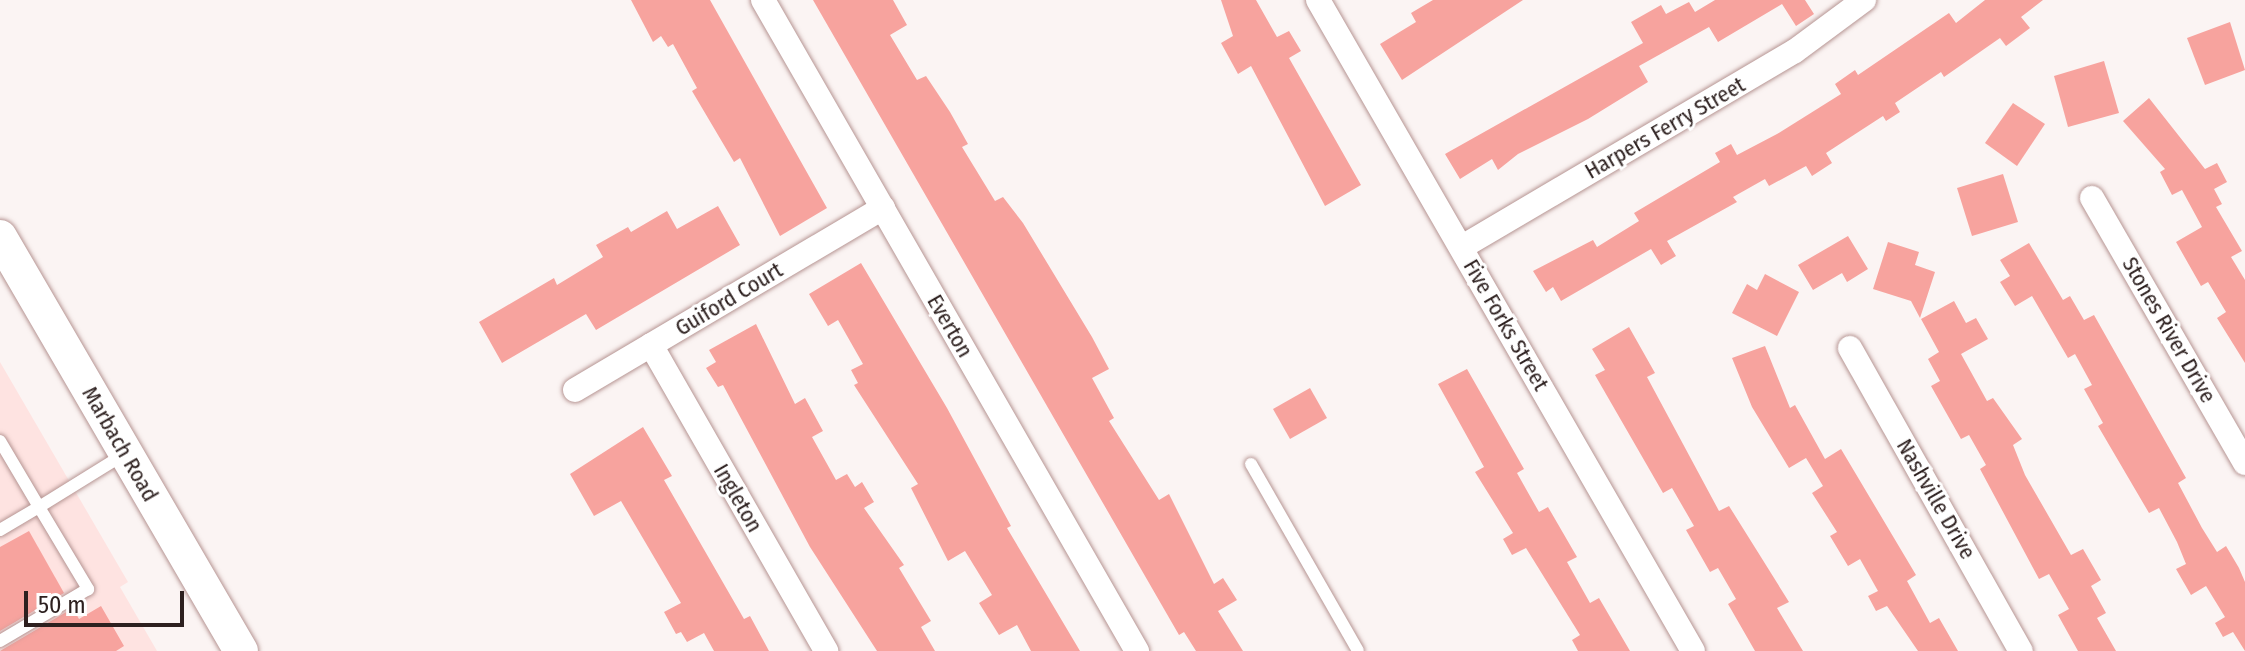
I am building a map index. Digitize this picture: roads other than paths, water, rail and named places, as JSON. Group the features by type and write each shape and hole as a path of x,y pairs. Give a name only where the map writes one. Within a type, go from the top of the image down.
{"main road":[{"name":"Marbach Road","path":"0,237 241,651"}],"street":[{"name":"Everton","path":"763,0 1137,651"},
{"name":"Five Forks Street","path":"1319,0 1693,651"},
{"name":"Harpers Ferry Street","path":"1462,247 1781,59 1864,0"},
{"name":"Stones River Drive","path":"2092,198 2245,463"},
{"name":"Guiford Court","path":"575,390 883,208"},
{"name":"Ingleton","path":"651,345 826,651"},
{"name":"Nashville Drive","path":"1850,348 2021,651"}],"lane":[{"path":"0,441 88,589 0,641"},
{"path":"0,530 126,453"},
{"path":"1251,464 1358,651"}]}
